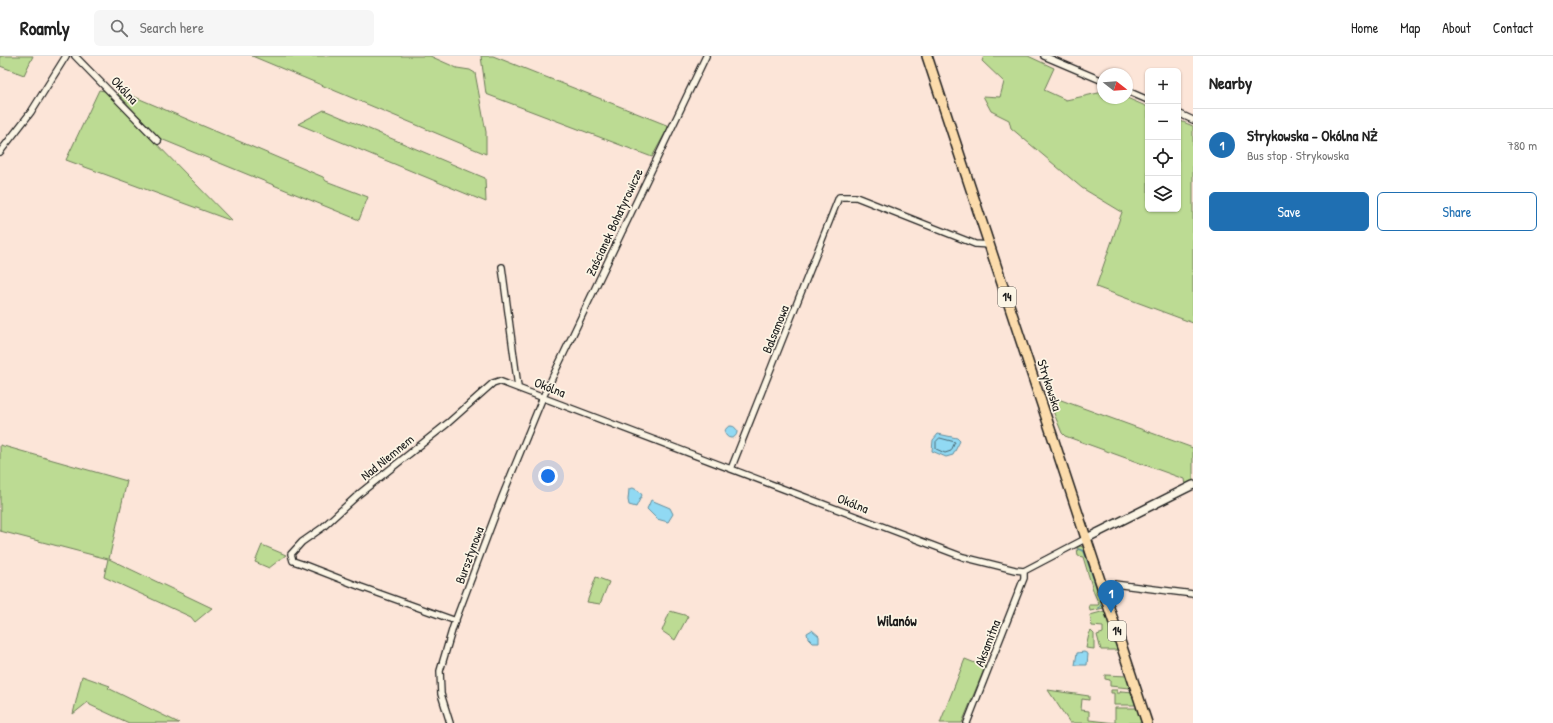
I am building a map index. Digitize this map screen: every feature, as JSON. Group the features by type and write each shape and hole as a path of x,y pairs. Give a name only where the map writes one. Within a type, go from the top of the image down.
{"main road":[{"name":"Strykowska","path":"927,56 1147,723"}],"street":[{"path":"0,152 31,112 66,56"},
{"name":"Okólna","path":"75,56 158,141"},
{"name":"Zaścianek Bohatyrowicze","path":"543,397 706,56"},
{"path":"1044,56 1097,78"},
{"path":"1133,94 1145,99"},
{"path":"1181,114 1193,120"},
{"name":"Balsamowa","path":"730,469 839,197 856,197 975,244 990,245"},
{"path":"502,267 518,387"},
{"name":"Okólna","path":"499,380 963,557 1015,570 1024,570"},
{"name":"Nad Niemnem","path":"456,621 293,561 290,554 302,542 322,528 358,494 448,423 493,382 499,380"},
{"name":"Bursztynowa","path":"450,723 441,694 439,678 443,657 502,496 543,397"},
{"path":"1024,570 1193,485"},
{"name":"Aksamitna","path":"967,723 1021,584 1024,570"},
{"path":"1102,586 1114,584 1193,594"}],"green space":[{"path":"0,56 33,56 24,75 0,66"},
{"path":"252,56 430,56 457,68 470,70 475,73 486,132 486,154"},
{"path":"481,56 493,56 669,126 652,157 486,94"},
{"path":"984,56 1028,56 1054,68 1044,90 1066,100 1097,93 1097,104 1133,104 1133,101 1145,106 1145,212 1181,212 1181,121 1193,126 1193,323 1096,287 1122,212 1082,188 1011,128 1009,120 991,111 983,96 1000,97 1004,82 982,61"},
{"path":"99,90 105,91 232,221 66,160"},
{"path":"121,91 323,177 326,181 368,197 359,220 161,139 118,94"},
{"path":"324,110 485,178 486,202 298,124"},
{"path":"1050,396 1193,448 1193,482 1185,486 1184,479 1065,436 1062,433 1048,399"},
{"path":"0,445 127,481 109,559 212,608 195,622 191,617 104,577 108,559 0,531"},
{"path":"262,545 286,555 269,568 255,562"},
{"path":"1080,546 1085,548 1098,589 1096,591 1097,595 1100,594 1104,608 1090,611 1089,605 1099,604 1083,557 1078,556 1077,548"},
{"path":"596,577 609,582 600,604 587,602"},
{"path":"670,611 688,616 675,640 662,631"},
{"path":"1105,611 1118,650 1101,650 1097,635 1103,633 1103,627 1092,626 1090,615"},
{"path":"1091,631 1094,634 1094,649 1086,648"},
{"path":"965,659 985,667 962,723 940,723"},
{"path":"1105,675 1128,676 1132,687 1110,686 1110,680 1105,679"},
{"path":"82,676 110,686 108,688 179,723 129,723 90,705 88,702 73,714"},
{"path":"1048,690 1089,696 1089,700 1082,699 1081,710 1089,711 1089,720 1115,723 1070,723"},
{"path":"1111,690 1117,690 1117,693 1120,693 1121,691 1134,692 1138,705 1114,705 1114,693 1111,693"},
{"path":"1115,708 1139,708 1144,723 1115,723"}],"water":[{"path":"729,426 733,426 737,432 733,438 729,438 725,434 725,430"},
{"path":"938,434 957,438 960,441 953,455 946,457 932,451 933,440"},
{"path":"633,488 639,491 642,495 636,507 629,505 628,500 629,489"},
{"path":"651,500 670,508 673,514 668,522 657,519 647,509"},
{"path":"812,630 819,636 819,643 813,643 808,638 807,633"},
{"path":"1084,652 1088,654 1087,665 1075,665 1077,653"}],"waterway":[{"path":"1078,549 1084,551 1097,589"},
{"path":"1099,596 1102,604 1099,608"}],"place":[{"name":"Strykowska - Okólna NŻ","path":"1111,613"}],"district":[{"name":"Wilanów","path":"897,621"}]}
